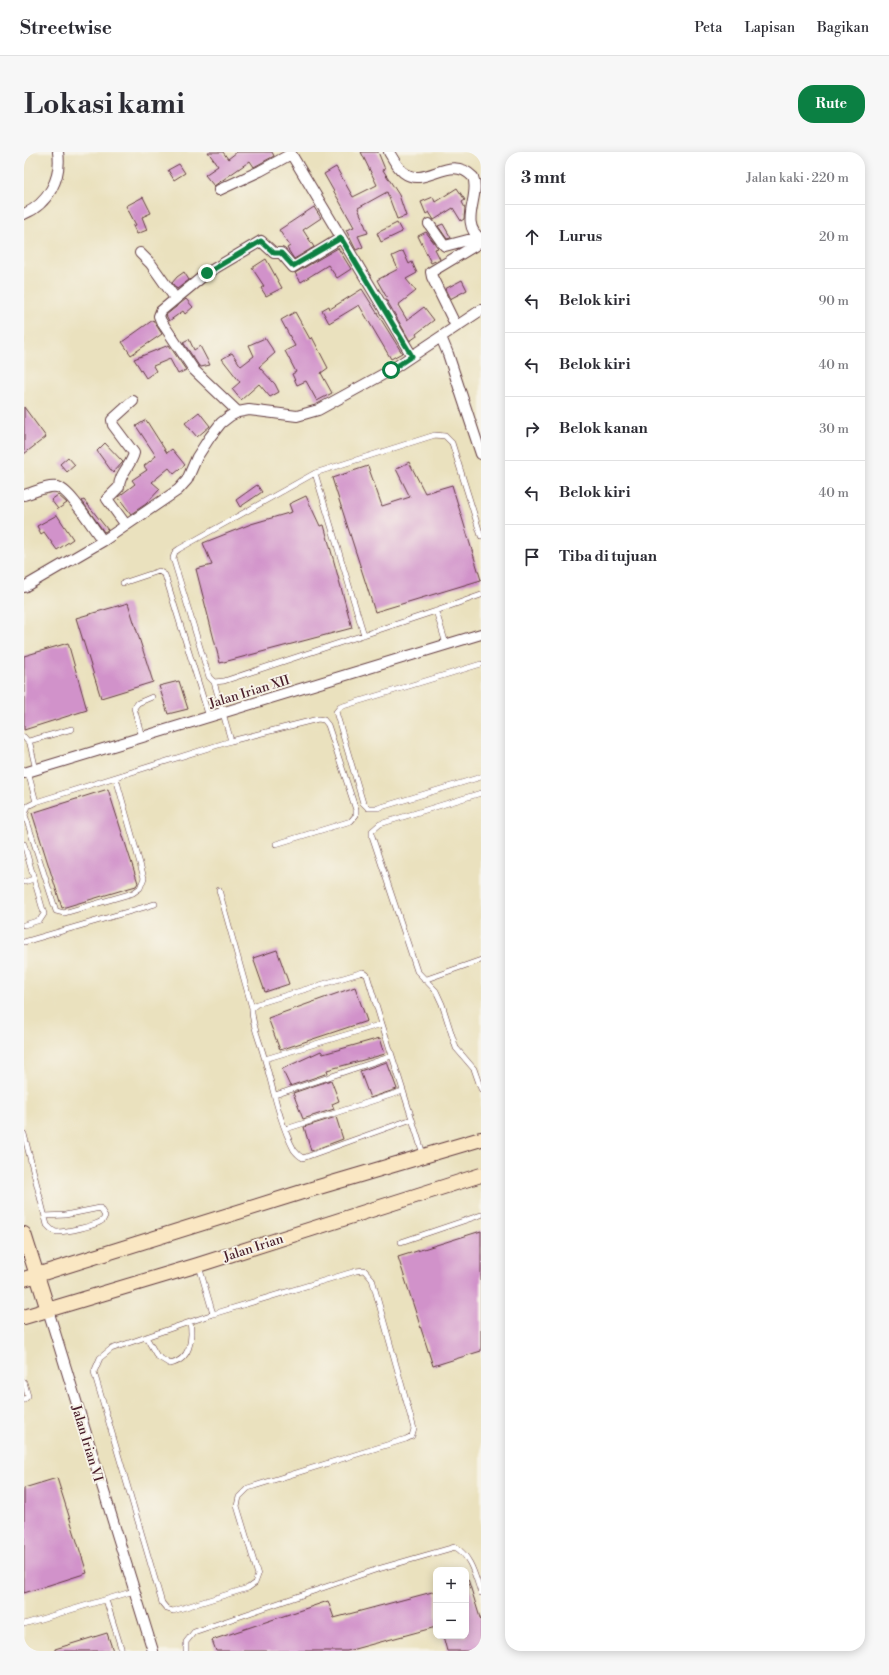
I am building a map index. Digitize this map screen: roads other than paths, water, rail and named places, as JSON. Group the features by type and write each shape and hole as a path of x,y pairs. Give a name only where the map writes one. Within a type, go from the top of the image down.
{"street":[{"path":"24,214 38,206 53,188 59,160 58,152"},
{"path":"389,152 400,168 412,176 421,176 446,167 454,166 467,170 474,178 479,192 472,225 480,239"},
{"path":"219,190 260,171 291,153 412,356"},
{"path":"429,224 445,246 480,239"},
{"path":"238,412 194,370 161,321 159,316 161,312 175,298 207,273 261,241 274,253 281,253 293,266 341,238"},
{"path":"456,326 431,272 480,239"},
{"path":"140,253 151,264 175,298"},
{"path":"24,587 103,541 182,486 187,480 197,457 215,430 221,423 238,412 268,412 297,416 308,414 361,388 481,310"},
{"path":"441,337 481,454"},
{"path":"126,525 107,499 119,487 119,481 133,458 134,453 113,426 112,420 133,401"},
{"path":"24,495 52,487 62,489 70,496 103,541"},
{"name":"Jalan Irian XII","path":"29,772 481,634"},
{"path":"31,1277 423,1155 481,1139"},
{"name":"Jalan Irian","path":"24,1318 198,1265 481,1175"},
{"name":"Jalan Irian VI","path":"24,1234 31,1277 48,1310 153,1651"}],"lane":[{"path":"24,158 27,152"},
{"path":"231,741 214,682 209,677 173,562 174,554 179,549 315,473 430,436 442,434 452,443 481,536"},
{"path":"315,473 364,635"},
{"path":"123,583 159,571 165,575 209,717"},
{"path":"214,682 220,682 481,595"},
{"path":"436,611 446,644"},
{"path":"481,664 340,706 336,712 363,803 368,808 378,808 481,777"},
{"path":"142,737 134,708 138,703 152,697"},
{"path":"116,778 144,878 140,888 132,893 64,913 56,911 25,815 28,806 36,802 231,741 318,719 324,720 328,725 356,810 356,815 351,821 276,844"},
{"path":"36,802 29,772 26,739 72,729"},
{"path":"481,792 380,824 372,830 372,836 417,971 436,991 442,1004 456,1048 474,1069 481,1089"},
{"path":"24,844 44,914 40,920 24,925"},
{"path":"24,882 34,879"},
{"path":"219,890 252,1008 252,1017 275,1095 286,1129 298,1156 303,1158 412,1119"},
{"path":"24,942 155,904"},
{"path":"424,980 481,960"},
{"path":"252,1008 257,1004 363,972 366,975 423,1155"},
{"path":"265,1059 382,1024"},
{"path":"275,1095 392,1056"},
{"path":"286,1129 403,1091"},
{"path":"24,1134 47,1225 50,1229 57,1232 99,1223 104,1216 100,1208 65,1215 45,1216"},
{"path":"401,1242 481,1215"},
{"path":"198,1265 213,1314"},
{"path":"364,1270 372,1279 414,1429 412,1436 406,1439 248,1488 239,1497 237,1506 258,1575 255,1583 248,1588 173,1610 167,1609 162,1603 94,1372 100,1358 111,1349 213,1314 356,1271 364,1270"},
{"path":"146,1337 157,1356 170,1364 175,1363 182,1360 186,1355 192,1333 190,1322"},
{"path":"24,1382 28,1395 24,1400"},
{"path":"186,1651 186,1642 194,1632 378,1569 455,1547 463,1552 468,1560 481,1593"},
{"path":"24,1624 134,1591"},
{"path":"106,1600 122,1651"}]}
